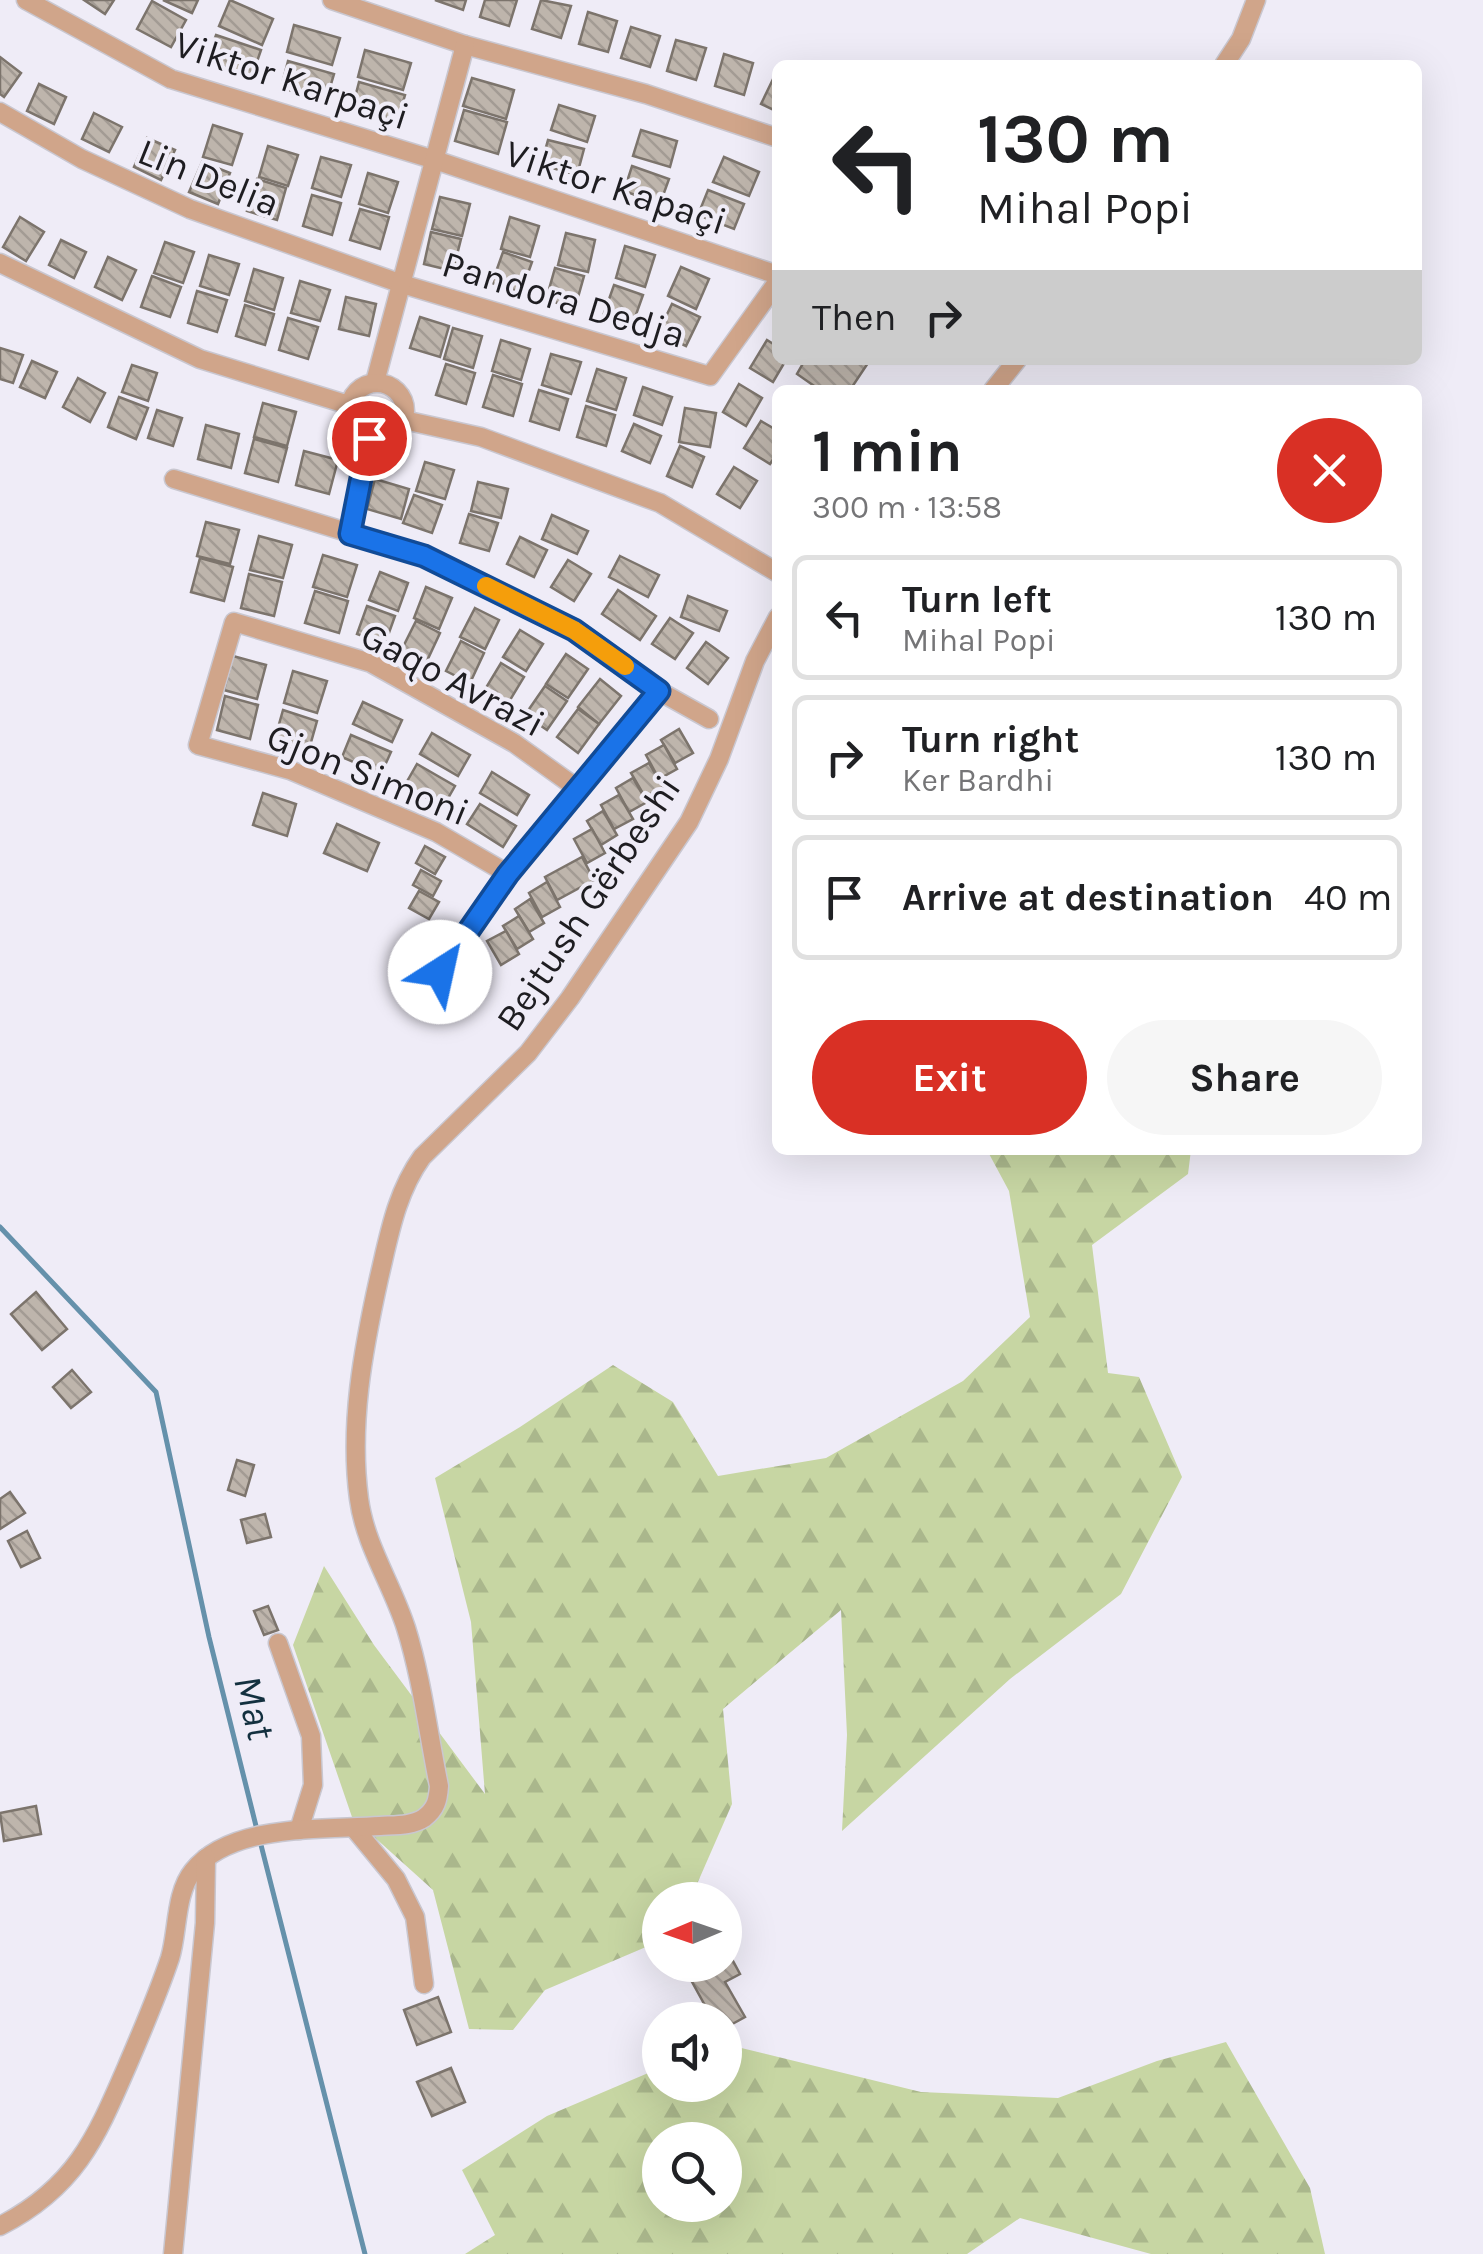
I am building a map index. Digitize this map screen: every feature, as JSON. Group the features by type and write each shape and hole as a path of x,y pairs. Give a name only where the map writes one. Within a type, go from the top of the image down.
{"street":[{"name":"Viktor Karpaçi","path":"26,0 171,79 434,160"},
{"path":"332,0 465,46 646,94 772,136"},
{"path":"1227,60 1242,39 1256,0"},
{"path":"376,382 465,46"},
{"name":"Lin Delia","path":"0,112 82,159 190,209 402,284"},
{"name":"Viktor Kapaçi","path":"434,160 772,276"},
{"path":"0,263 200,359 349,405"},
{"name":"Pandora Dedja","path":"402,284 710,376 772,287"},
{"path":"998,385 1013,365"},
{"path":"376,382 385,383 400,394 406,410 394,434 378,440 355,429 349,405 359,389 376,382"},
{"path":"404,420 482,437 660,503 772,569"},
{"path":"350,534 369,438"},
{"path":"174,479 424,556 574,630 659,691 709,720"},
{"name":"Gjon Simoni","path":"234,622 198,745 290,770 436,832 508,874"},
{"name":"Gaqo Avrazi","path":"234,622 371,663 514,744 578,789"},
{"name":"Bejtush Gërbeshi","path":"206,1858 238,1841 299,1830 416,1822 438,1804 416,1670 405,1627 368,1538 357,1478 358,1400 366,1342 400,1197 422,1157 528,1053 549,1026 688,822 719,759 755,661 772,628"},
{"path":"440,972 508,874 659,691"},
{"path":"278,1642 311,1736 313,1785 299,1830"},
{"path":"354,1828 396,1879 415,1916 424,1984"},
{"path":"0,2226 25,2213 51,2192 75,2168 99,2133 170,1956 188,1877 206,1858"},
{"path":"173,2254 205,1923 206,1858"}],"green space":[{"path":"990,1155 1190,1155 1188,1174 1092,1245 1108,1373 1139,1377 1182,1477 1121,1594 1010,1679 842,1831 847,1735 841,1610 723,1709 732,1804 698,1882 642,1882 642,1949 545,1990 513,2030 469,2029 433,1890 352,1817 293,1645 324,1566 374,1645 485,1794 471,1622 435,1478 613,1365 673,1402 718,1476 826,1458 963,1381 1030,1317 1009,1191"},
{"path":"1226,2042 1310,2188 1325,2254 1151,2254 1020,2218 967,2254 465,2254 495,2235 462,2170 547,2116 642,2076 642,2102 742,2102 742,2048 921,2092 1058,2098 1157,2061"}],"building":[{"path":"84,0 114,0 105,14"},
{"path":"163,0 198,0 192,13"},
{"path":"230,0 273,19 262,45 219,26"},
{"path":"435,0 466,0 463,10"},
{"path":"485,0 517,0 509,26 480,17"},
{"path":"541,0 571,6 561,38 532,29"},
{"path":"152,1 186,20 171,47 137,29"},
{"path":"588,12 617,21 608,52 579,44"},
{"path":"294,25 340,38 332,65 287,52"},
{"path":"631,27 660,36 650,67 621,58"},
{"path":"216,35 261,50 252,76 207,61"},
{"path":"676,40 706,48 696,80 667,71"},
{"path":"365,50 411,63 403,90 358,77"},
{"path":"724,54 753,63 744,95 715,86"},
{"path":"0,57 21,73 4,97 0,94"},
{"path":"288,61 334,74 326,101 281,88"},
{"path":"472,78 514,90 506,119 463,106"},
{"path":"772,81 772,109 761,104"},
{"path":"359,82 405,95 397,122 352,109"},
{"path":"39,84 66,97 54,124 27,111"},
{"path":"559,105 595,116 587,142 551,130"},
{"path":"464,110 507,122 498,154 455,141"},
{"path":"94,113 122,127 109,152 82,139"},
{"path":"213,125 242,134 232,165 203,157"},
{"path":"641,130 677,141 670,167 633,156"},
{"path":"147,138 175,150 161,180 134,167"},
{"path":"548,140 584,149 577,175 541,165"},
{"path":"268,146 298,155 288,186 259,177"},
{"path":"321,157 351,165 341,197 312,188"},
{"path":"724,157 759,172 749,196 713,182"},
{"path":"202,162 230,173 218,204 189,192"},
{"path":"632,166 669,179 660,204 624,191"},
{"path":"368,173 398,182 388,213 359,204"},
{"path":"257,179 286,188 277,220 247,211"},
{"path":"708,190 744,204 734,229 698,215"},
{"path":"312,195 341,203 332,235 303,226"},
{"path":"440,197 470,204 462,236 432,229"},
{"path":"360,209 389,217 380,249 350,240"},
{"path":"20,217 44,232 26,261 3,247"},
{"path":"510,217 539,226 530,257 501,249"},
{"path":"431,232 461,239 453,271 424,264"},
{"path":"566,233 595,240 588,272 558,265"},
{"path":"61,240 86,252 74,278 49,265"},
{"path":"165,242 194,252 183,283 154,273"},
{"path":"625,246 655,255 645,287 616,278"},
{"path":"503,252 532,262 521,293 492,283"},
{"path":"209,255 239,264 229,295 200,286"},
{"path":"108,257 136,270 122,300 95,287"},
{"path":"681,267 709,279 696,309 668,296"},
{"path":"555,268 584,276 575,308 546,300"},
{"path":"254,269 283,278 274,310 245,301"},
{"path":"152,276 181,287 170,317 141,307"},
{"path":"300,281 330,290 320,321 291,313"},
{"path":"614,285 643,295 632,326 603,316"},
{"path":"197,291 227,300 217,332 188,323"},
{"path":"346,297 376,304 369,336 339,329"},
{"path":"672,304 700,317 686,346 658,333"},
{"path":"245,305 274,314 265,345 236,336"},
{"path":"420,317 449,326 440,357 410,348"},
{"path":"288,318 318,327 308,359 279,350"},
{"path":"453,328 482,336 473,368 444,359"},
{"path":"501,340 530,349 521,380 492,371"},
{"path":"767,340 772,343 772,365 783,365 773,382 750,368"},
{"path":"0,348 23,355 13,383 0,379"},
{"path":"551,354 581,362 571,394 542,385"},
{"path":"32,361 57,372 45,398 20,387"},
{"path":"446,364 475,373 466,404 436,395"},
{"path":"132,365 157,373 148,401 122,392"},
{"path":"802,365 867,365 853,385 813,385 797,374"},
{"path":"597,369 626,378 616,410 587,401"},
{"path":"493,375 522,384 513,416 483,407"},
{"path":"78,378 105,393 90,422 63,407"},
{"path":"739,384 762,398 746,426 723,412"},
{"path":"643,387 672,397 662,425 634,415"},
{"path":"539,390 568,399 559,430 530,421"},
{"path":"119,397 148,408 136,439 108,427"},
{"path":"263,403 296,412 287,446 254,437"},
{"path":"586,406 615,415 606,446 577,437"},
{"path":"685,408 716,413 710,447 679,442"},
{"path":"157,410 182,418 173,446 148,438"},
{"path":"761,421 772,427 770,464 744,448"},
{"path":"634,424 661,436 650,463 622,451"},
{"path":"206,425 239,434 231,468 198,459"},
{"path":"254,439 287,448 278,482 245,473"},
{"path":"680,446 704,457 692,487 667,476"},
{"path":"304,451 338,460 329,494 296,485"},
{"path":"425,462 454,470 445,499 416,491"},
{"path":"734,467 757,481 740,508 717,494"},
{"path":"375,479 409,489 401,519 367,509"},
{"path":"478,482 508,489 501,518 471,511"},
{"path":"414,495 442,505 432,533 403,523"},
{"path":"469,514 498,523 489,551 460,543"},
{"path":"552,515 588,531 577,554 542,539"},
{"path":"206,522 239,530 230,564 197,556"},
{"path":"259,536 292,545 283,578 250,570"},
{"path":"520,537 547,550 534,577 507,564"},
{"path":"323,555 357,565 347,597 313,587"},
{"path":"620,556 659,575 648,597 609,577"},
{"path":"200,558 233,567 224,601 191,592"},
{"path":"568,560 591,574 574,601 551,587"},
{"path":"380,572 408,583 398,611 369,600"},
{"path":"249,574 282,582 274,616 241,608"},
{"path":"426,587 452,598 439,629 414,618"},
{"path":"618,590 656,616 640,640 602,614"},
{"path":"315,591 348,601 339,633 305,623"},
{"path":"688,596 727,611 719,631 681,617"},
{"path":"367,606 395,616 385,644 357,634"},
{"path":"475,608 499,620 485,649 460,637"},
{"path":"670,618 693,633 675,659 652,644"},
{"path":"416,621 440,633 426,663 401,651"},
{"path":"520,630 543,644 526,671 503,657"},
{"path":"461,641 484,653 470,683 446,671"},
{"path":"706,642 728,658 708,684 687,668"},
{"path":"566,654 588,669 568,698 546,684"},
{"path":"233,656 266,665 257,699 224,690"},
{"path":"501,663 524,677 507,705 484,691"},
{"path":"293,671 327,681 317,713 284,703"},
{"path":"600,679 621,696 599,724 578,707"},
{"path":"545,686 567,701 547,730 525,715"},
{"path":"225,696 258,705 250,739 217,730"},
{"path":"363,702 402,720 392,742 353,724"},
{"path":"578,709 599,724 578,753 557,737"},
{"path":"283,710 317,721 308,753 274,742"},
{"path":"679,729 693,753 675,763 661,740"},
{"path":"432,733 470,755 458,776 420,754"},
{"path":"351,735 391,752 381,774 342,757"},
{"path":"664,745 677,769 659,779 646,755"},
{"path":"649,763 663,787 645,797 631,773"},
{"path":"417,764 455,786 443,807 405,785"},
{"path":"492,772 529,795 517,815 480,793"},
{"path":"633,778 647,802 629,812 616,788"},
{"path":"263,793 296,804 287,836 253,825"},
{"path":"619,795 633,819 614,829 601,805"},
{"path":"480,804 516,826 503,847 467,824"},
{"path":"603,811 617,835 601,845 587,821"},
{"path":"337,824 379,843 367,871 324,853"},
{"path":"592,829 605,853 587,863 574,839"},
{"path":"425,846 445,857 435,874 416,863"},
{"path":"582,857 594,880 557,900 545,877"},
{"path":"421,870 441,881 433,896 413,885"},
{"path":"547,882 560,907 542,917 529,893"},
{"path":"419,891 439,902 429,919 409,908"},
{"path":"530,899 544,923 529,932 515,909"},
{"path":"519,916 533,939 517,949 503,926"},
{"path":"506,931 519,954 501,965 487,941"},
{"path":"36,1292 67,1329 42,1350 11,1314"},
{"path":"72,1370 91,1392 71,1408 53,1387"},
{"path":"237,1460 254,1465 245,1496 228,1490"},
{"path":"10,1492 25,1513 0,1529 0,1499"},
{"path":"265,1514 271,1537 247,1543 241,1520"},
{"path":"27,1531 40,1558 21,1567 8,1541"},
{"path":"268,1606 278,1630 264,1635 254,1611"},
{"path":"36,1806 41,1834 4,1841 0,1813"},
{"path":"692,1982 725,1982 736,2002 703,2002"},
{"path":"438,1997 451,2032 417,2045 404,2010"},
{"path":"451,2068 465,2102 432,2116 417,2082"}],"waterway":[{"name":"Mat","path":"0,1227 156,1392 209,1637 257,1830"},
{"name":"Mat","path":"260,1841 365,2254"}],"slow traffic":[{"path":"486,586 574,630 625,666"}],"route":[{"path":"369,438 350,534 424,556 574,630 659,691 508,874 440,972"}]}
